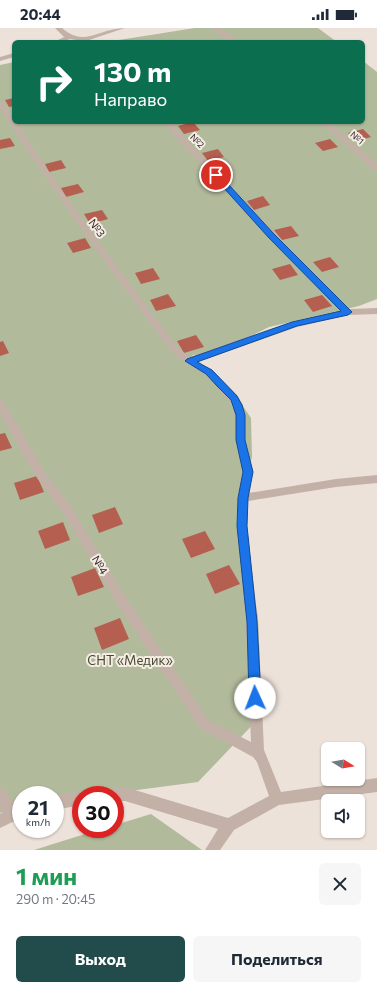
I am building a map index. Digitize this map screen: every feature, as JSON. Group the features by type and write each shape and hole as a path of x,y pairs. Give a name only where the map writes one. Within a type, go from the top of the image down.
{"street":[{"path":"58,28 69,37 86,40"},
{"path":"93,40 114,30 122,28"},
{"path":"214,28 232,40"},
{"path":"62,40 69,37"},
{"path":"0,59 12,56"},
{"name":"№3","path":"0,103 12,122"},
{"name":"№3","path":"13,124 42,169 121,280 175,350 188,360 209,372 234,398 238,405 241,426 240,440 248,472 243,498 242,526 252,622 258,752"},
{"name":"№2","path":"169,124 184,143 206,164 272,236 348,312"},
{"name":"№1","path":"326,124 377,168"},
{"path":"188,360 295,324 348,312 377,311"},
{"name":"№4","path":"0,404 41,474 66,508 123,603 204,724 258,752"},
{"path":"243,498 336,483 377,479"},
{"path":"258,752 262,758 277,799"},
{"path":"212,850 229,825 277,799 377,785"},
{"path":"124,794 229,825"},
{"path":"0,795 12,808"},
{"path":"0,820 12,815"}],"green space":[{"path":"195,28 318,28 334,40 119,40"},
{"name":"СНТ «Медик»","path":"12,62 12,124 365,124 365,63 377,72 377,299 359,306 269,327 215,354 192,355 235,394 251,418 252,457 239,505 258,617 262,715 198,782 124,792 124,786 72,786 72,797 64,799 64,786 12,786 12,809 0,813 0,65"},
{"path":"151,814 202,850 34,850 72,838 124,838 124,822"}],"building":[{"path":"12,98 12,106 9,107 5,100"},
{"path":"195,124 200,130 184,134 178,126"},
{"path":"363,129 371,137 356,141 348,133"},
{"path":"10,138 15,146 0,149 0,140"},
{"path":"330,139 338,147 323,151 315,143"},
{"path":"218,149 224,157 208,161 202,153"},
{"path":"61,160 66,168 49,172 45,164"},
{"path":"78,184 84,192 66,197 61,188"},
{"path":"263,196 270,205 254,210 247,201"},
{"path":"102,210 108,219 90,224 84,214"},
{"path":"291,226 299,236 282,240 274,230"},
{"path":"85,238 91,248 73,253 67,243"},
{"path":"330,257 339,267 322,272 313,262"},
{"path":"290,264 298,275 280,280 272,269"},
{"path":"153,268 160,279 141,284 135,273"},
{"path":"168,294 176,306 156,311 150,300"},
{"path":"322,295 332,306 313,312 304,300"},
{"path":"196,335 204,347 184,353 177,341"},
{"path":"3,341 9,353 0,356 0,342"},
{"path":"5,433 12,448 0,451 0,434"},
{"path":"37,476 44,492 20,500 14,483"},
{"path":"115,507 123,524 99,533 92,515"},
{"path":"63,522 70,540 45,549 38,531"},
{"path":"205,531 215,549 191,558 182,539"},
{"path":"229,565 240,584 215,594 206,574"},
{"path":"95,568 104,587 78,596 71,577"},
{"path":"120,618 129,639 102,650 94,628"}],"route":[{"path":"216,175 272,236 348,312 295,324 190,361 209,372 234,398 238,405 240,415 240,440 248,472 243,498 242,526 252,622 255,698"}]}
